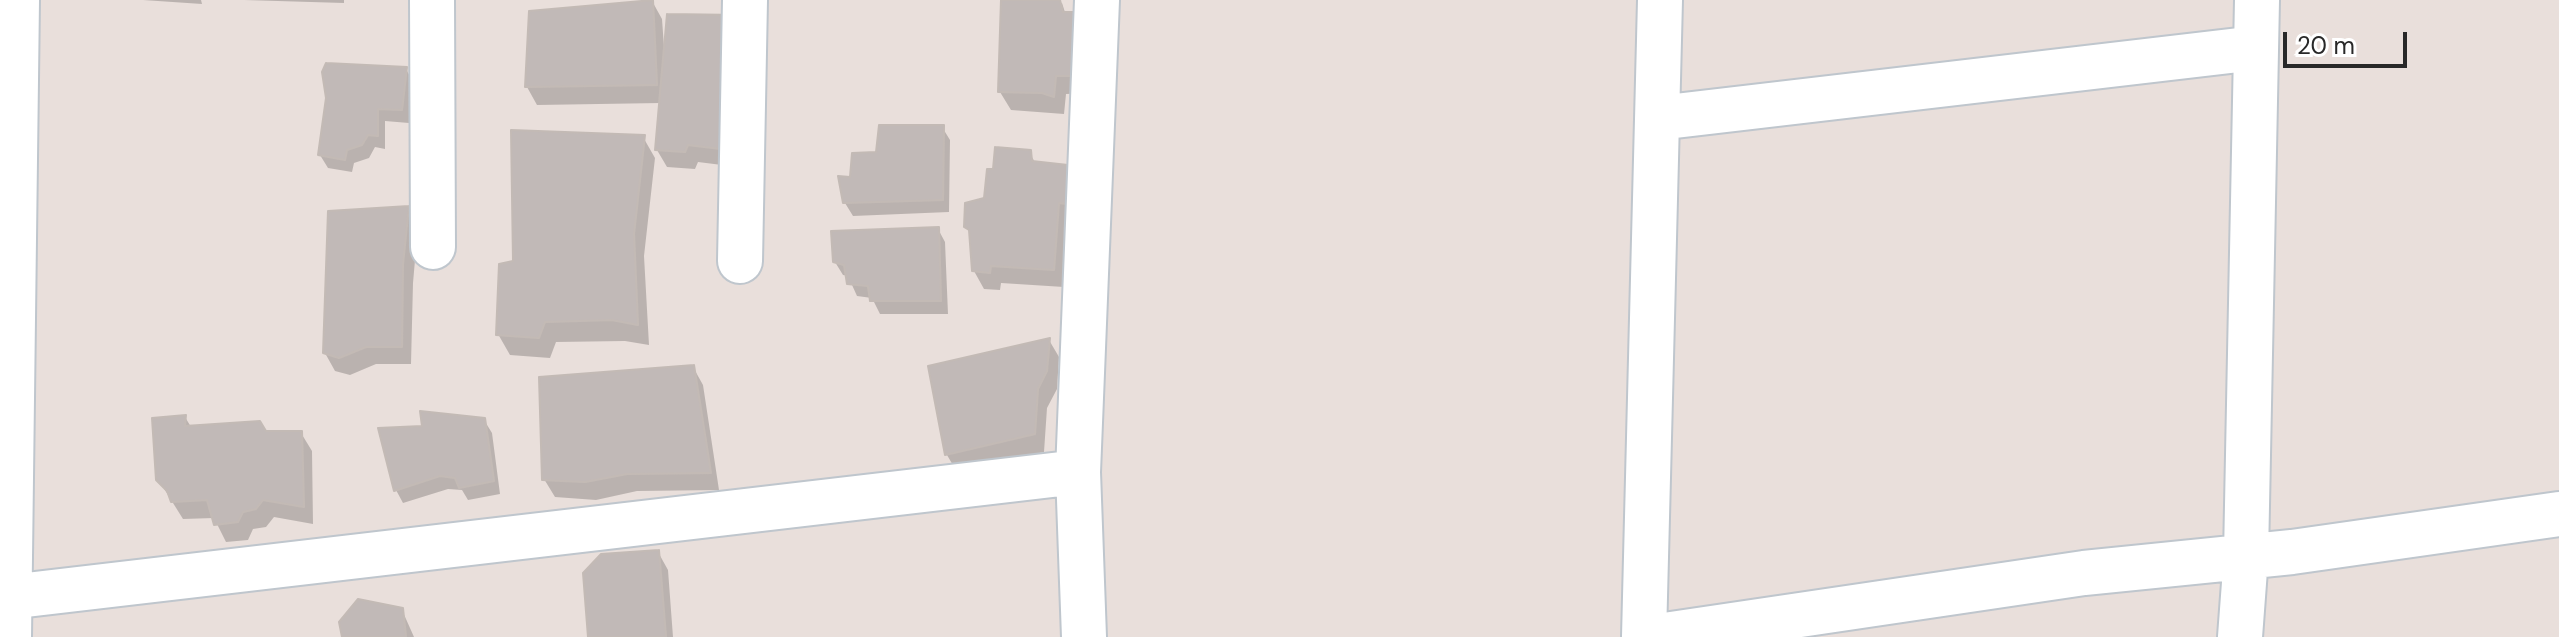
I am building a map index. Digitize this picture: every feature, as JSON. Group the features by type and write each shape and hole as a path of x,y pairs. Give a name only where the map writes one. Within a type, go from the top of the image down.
{"street":[{"path":"17,0 9,617 1078,472"},
{"path":"432,0 433,247"},
{"path":"740,261 745,0"},
{"path":"1084,637 1078,472 1097,0"},
{"path":"1644,637 1660,0"},
{"path":"2240,637 2246,556 2257,0"},
{"path":"1658,118 2256,48"},
{"path":"1651,637 2084,573 2246,556 2559,514"}],"building":[{"path":"653,0 657,85 525,87 529,11"},
{"path":"1001,0 1060,0 1063,12 1085,12 1082,76 1056,76 1054,97 1042,93 998,92"},
{"path":"667,14 740,15 729,150 688,145 685,152 655,150"},
{"path":"326,63 407,67 402,110 378,109 378,136 368,135 362,145 347,150 345,160 318,155 326,98 322,72"},
{"path":"879,125 944,125 943,200 843,203 838,176 850,177 852,153 876,152"},
{"path":"511,130 645,135 634,234 638,325 612,320 545,322 539,338 496,335 499,264 513,261"},
{"path":"995,147 1031,150 1032,161 1068,165 1067,204 1059,203 1054,270 991,266 990,273 972,271 969,230 964,227 965,203 984,198 987,169 993,169"},
{"path":"409,206 403,264 402,347 366,347 339,358 323,353 328,211"},
{"path":"939,227 941,301 870,301 868,286 847,284 844,265 833,262 831,231"},
{"path":"1050,338 1047,371 1038,389 1035,434 945,455 928,366"},
{"path":"694,365 711,473 627,474 585,482 542,480 539,377"},
{"path":"420,411 485,418 494,481 459,488 455,478 440,476 394,491 378,428 422,426"},
{"path":"186,415 185,426 260,421 266,431 302,431 304,507 263,500 256,509 243,512 238,522 214,525 207,500 171,502 167,491 156,480 152,418"},
{"path":"659,550 666,637 588,637 583,573 601,554"},
{"path":"358,599 403,608 406,637 342,637 339,622"}]}
